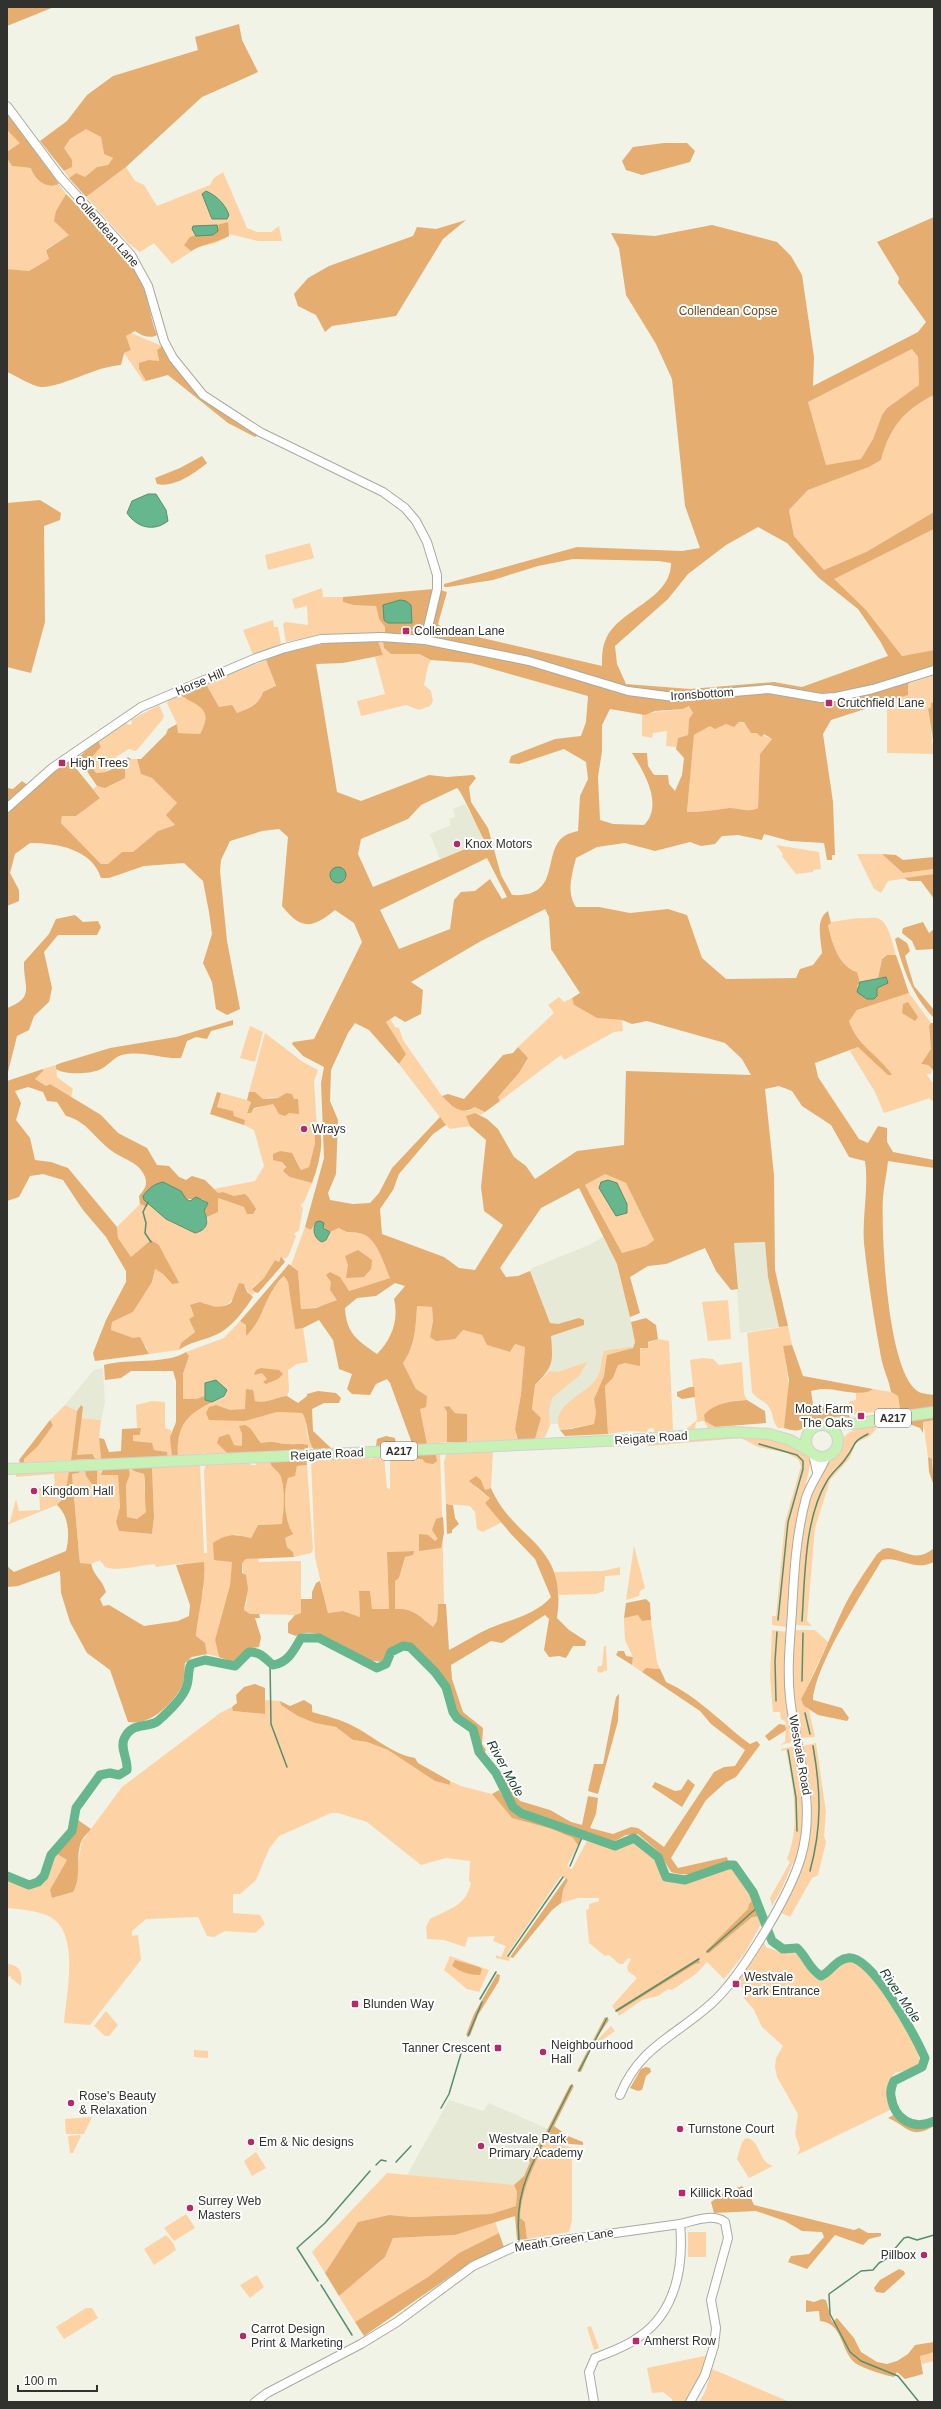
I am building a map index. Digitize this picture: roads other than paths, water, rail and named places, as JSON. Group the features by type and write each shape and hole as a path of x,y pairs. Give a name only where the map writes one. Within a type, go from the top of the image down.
{"main road":[{"name":"A217","path":"825,1424 843,1422 853,1424 934,1412"},
{"path":"790,1440 807,1434 814,1426 825,1424 834,1430 839,1440"},
{"path":"807,1434 806,1446 811,1453 826,1457 836,1450 839,1440 853,1424"},
{"name":"Reigate Road","path":"7,1469 626,1440 733,1432 769,1434 790,1440 811,1453"}],"street":[{"name":"Collendean Lane","path":"7,106 60,177 131,255 148,286 164,341 173,358 204,395 260,432 383,492 405,508 416,521 427,542 437,575 437,589 425,640"},
{"name":"Horse Hill","path":"7,808 52,768 140,707 256,658 285,648 321,639 381,637 425,640"},
{"name":"Ironsbottom","path":"425,640 529,661 628,691 674,697 769,689 821,698 836,697 873,689 934,670"},
{"path":"811,1453 817,1472"},
{"name":"Westvale Road","path":"620,2095 642,2057 715,2000 741,1969 776,1911 801,1859 808,1819 805,1776 790,1699 788,1656 799,1528 807,1496 817,1472 822,1467 826,1457"},
{"name":"Meath Green Lane","path":"255,2402 267,2393 361,2344 397,2322 473,2266 514,2247 680,2224 706,2218 716,2218 725,2222 728,2234 711,2300 716,2328 714,2346 705,2375 690,2402"},
{"path":"594,2402 589,2372 595,2358 639,2338 654,2325 669,2302 674,2290 680,2264 680,2224"}],"waterway":[{"path":"148,1202 143,1212 146,1223 145,1233 151,1242"},
{"path":"802,1621 807,1549 819,1496 829,1478 844,1461 856,1442 868,1434"},
{"path":"759,1444 797,1455 803,1461 803,1469 788,1522 778,1620"},
{"path":"776,1701 775,1661 777,1632"},
{"path":"802,1681 803,1633"},
{"name":"River Mole","path":"7,1876 29,1885 38,1882 44,1876 51,1855 72,1831 76,1808 100,1775 110,1773 119,1775 127,1770 123,1750 123,1743 127,1733 140,1726 149,1725 158,1721 174,1706 186,1688 191,1664 205,1660 235,1666 249,1652 259,1654 273,1665 278,1664 287,1659 301,1638 319,1638 377,1668 386,1664 391,1652 403,1646 410,1647 435,1672 446,1687 453,1712 457,1718 473,1729 479,1752 496,1773 513,1807 521,1813 615,1846 634,1838 658,1857 666,1877 685,1880 728,1865 734,1865 753,1892 772,1941 783,1949 797,1948 814,1970 821,1976 828,1972 837,1963 848,1958 858,1960 869,1969 892,1999 913,2033 925,2058 922,2067 894,2081 891,2092 893,2104 900,2117 912,2124 919,2125 934,2121"},
{"path":"270,1663 271,1724 287,1767"},
{"path":"805,1713 810,1734"},
{"path":"810,1871 817,1839 819,1809 818,1778 813,1746"},
{"path":"788,1750 796,1798 797,1831"},
{"path":"570,1866 583,1835"},
{"path":"508,1956 563,1877"},
{"path":"707,1952 759,1906"},
{"path":"616,2011 699,1959"},
{"path":"480,1999 496,1972"},
{"path":"468,2036 482,2002"},
{"path":"579,2071 607,2018"},
{"path":"441,2108 449,2094 462,2050"},
{"path":"547,2135 572,2085"},
{"path":"519,2240 518,2225 520,2200 527,2176 544,2140"},
{"path":"396,2162 411,2146"},
{"path":"376,2165 381,2160 386,2161"},
{"path":"318,2281 297,2248 325,2223 370,2171"},
{"path":"919,2402 898,2376 861,2361 850,2352 830,2314 829,2294 861,2271 873,2270 879,2263 886,2259 904,2238 908,2237 917,2240 934,2235"},
{"path":"321,2285 352,2335"}],"place":[{"name":"Collendean Lane","path":"406,631"},
{"name":"Crutchfield Lane","path":"829,703"},
{"name":"High Trees","path":"62,763"},
{"name":"Knox Motors","path":"457,844"},
{"name":"Wrays","path":"304,1129"},
{"name":"Moat Farm The Oaks","path":"861,1416"},
{"name":"Kingdom Hall","path":"34,1491"},
{"name":"Westvale Park Entrance","path":"736,1984"},
{"name":"Blunden Way","path":"355,2004"},
{"name":"Tanner Crescent","path":"498,2048"},
{"name":"Neighbourhood Hall","path":"543,2052"},
{"name":"Rose's Beauty & Relaxation","path":"71,2103"},
{"name":"Turnstone Court","path":"680,2129"},
{"name":"Em & Nic designs","path":"251,2142"},
{"name":"Westvale Park Primary Academy","path":"481,2146"},
{"name":"Killick Road","path":"682,2193"},
{"name":"Surrey Web Masters","path":"190,2208"},
{"name":"Pillbox","path":"924,2255"},
{"name":"Carrot Design Print & Marketing","path":"243,2336"},
{"name":"Amherst Row","path":"636,2341"}],"park label":[{"name":"Collendean Copse","path":"728,311"}]}
